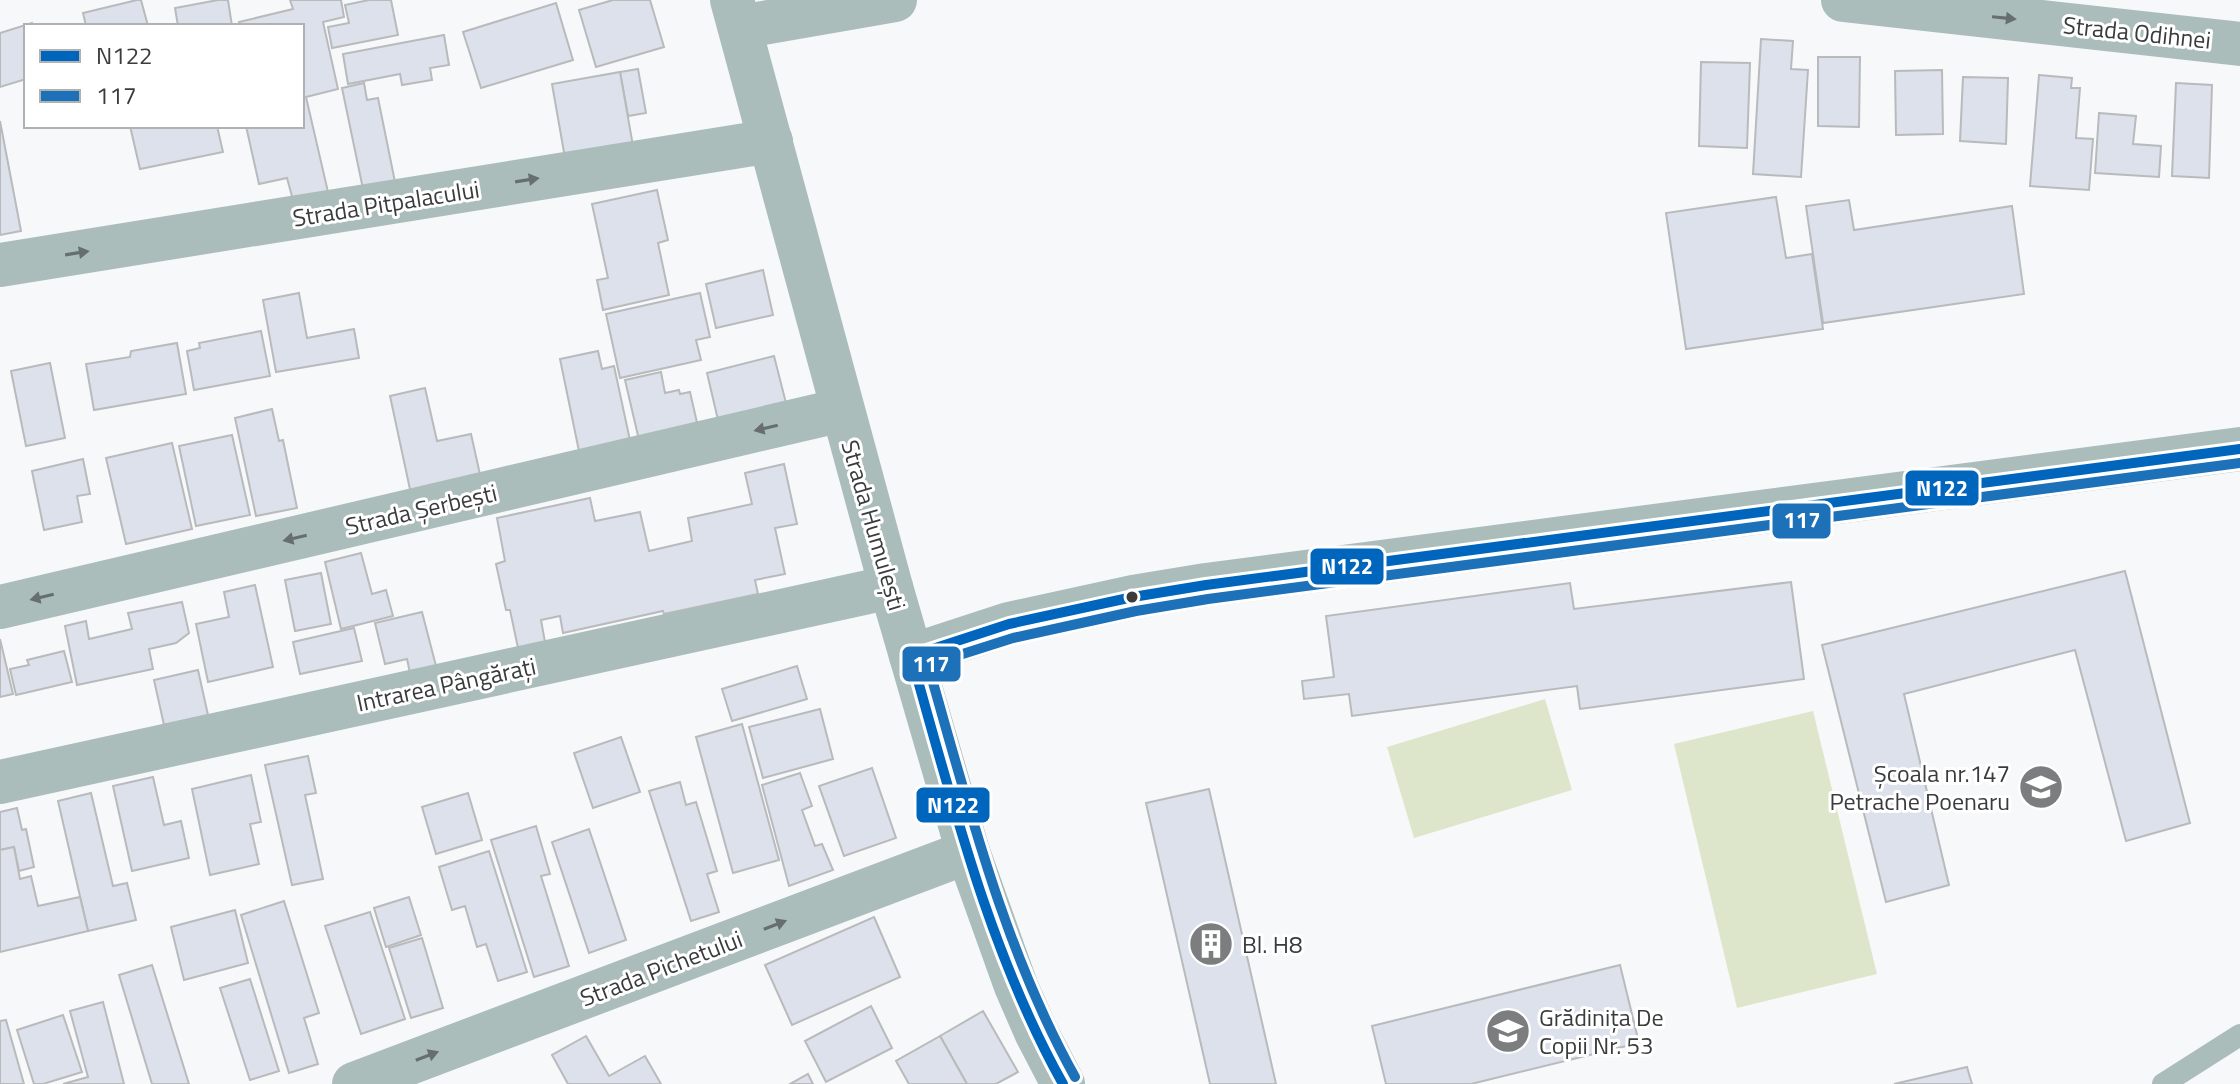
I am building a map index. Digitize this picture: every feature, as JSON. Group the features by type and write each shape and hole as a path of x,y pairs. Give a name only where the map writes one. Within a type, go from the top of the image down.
{"street":[{"path":"736,13 895,0"},
{"name":"Strada Odihnei","path":"1843,0 2240,44"},
{"name":"Strada Humulești","path":"736,13 842,410 968,852 1016,986 1056,1082"},
{"name":"Strada Pitpalacului","path":"0,265 771,141"},
{"name":"Strada Șerbești","path":"0,607 842,410"},
{"path":"911,656 1009,624 1133,597 1206,585 2240,449"},
{"name":"Intrarea Pângărați","path":"0,782 891,587"},
{"name":"Strada Pichetului","path":"354,1084 968,852"}],"lane":[{"path":"2163,1084 2239,1042"}],"green space":[{"path":"1545,699 1572,790 1414,838 1387,747"},
{"path":"1813,711 1877,974 1737,1008 1674,744"}],"building":[{"path":"141,0 147,24 86,24 83,13"},
{"path":"228,0 232,24 178,24 175,8"},
{"path":"290,0 341,0 344,17 323,22 338,89 306,97 328,192 293,200 287,178 259,184 246,128 304,128 304,24 239,22 293,9"},
{"path":"391,0 398,35 332,48 328,27 349,23 345,5"},
{"path":"613,0 650,0 664,47 596,67 579,10"},
{"path":"556,3 573,60 481,88 463,32"},
{"path":"24,26 24,80 0,87 0,33"},
{"path":"444,35 449,65 430,68 432,80 402,85 400,74 348,84 343,54"},
{"path":"1761,39 1793,41 1791,69 1808,70 1801,177 1753,174"},
{"path":"1818,57 1860,57 1859,127 1818,126"},
{"path":"1701,62 1750,63 1747,148 1699,146"},
{"path":"638,69 646,113 628,116 620,72"},
{"path":"1942,70 1943,134 1896,135 1895,71"},
{"path":"620,72 633,146 565,158 552,84"},
{"path":"2039,75 2072,78 2071,88 2080,88 2076,138 2093,139 2089,190 2030,186"},
{"path":"1963,77 2008,78 2006,144 1960,141"},
{"path":"364,83 367,100 378,98 395,182 363,189 342,88"},
{"path":"2176,83 2212,85 2209,178 2172,176"},
{"path":"2099,113 2136,116 2133,144 2161,146 2159,177 2095,173"},
{"path":"0,121 21,231 0,235"},
{"path":"130,128 217,128 223,152 140,169"},
{"path":"657,190 668,240 658,243 669,295 603,310 597,280 608,278 592,204"},
{"path":"1776,197 1786,258 1812,254 1823,329 1686,349 1666,213"},
{"path":"1849,200 1854,230 2012,206 2024,294 1823,323 1806,206"},
{"path":"763,270 773,315 716,328 706,284"},
{"path":"299,293 307,338 354,329 359,358 276,372 263,300"},
{"path":"700,293 710,337 696,340 701,360 620,378 606,314"},
{"path":"261,331 270,376 194,390 187,351 200,348 199,343"},
{"path":"177,343 186,394 94,410 86,364 130,357 131,351"},
{"path":"598,351 602,369 614,366 631,445 580,456 560,359"},
{"path":"774,356 786,403 718,420 707,373"},
{"path":"50,363 65,438 26,446 11,371"},
{"path":"661,372 665,393 679,390 680,394 690,392 698,427 639,440 625,380"},
{"path":"425,388 437,441 471,434 481,479 411,494 390,396"},
{"path":"272,409 279,441 283,440 297,508 256,516 235,418"},
{"path":"232,435 250,515 196,526 179,446"},
{"path":"172,443 192,529 126,544 106,458"},
{"path":"83,459 90,494 77,496 82,522 44,530 32,471"},
{"path":"784,464 797,524 775,528 785,574 755,580 758,594 563,633 560,616 541,620 545,642 518,648 496,564 505,561 497,518 590,498 595,521 640,512 649,551 692,541 688,518 752,504 745,473"},
{"path":"361,553 372,594 386,590 393,616 341,629 325,562"},
{"path":"2125,571 2190,823 2126,841 2075,650 1904,694 1949,885 1886,902 1822,645"},
{"path":"321,573 331,624 295,631 285,580"},
{"path":"1791,582 1804,679 1580,709 1577,686 1352,716 1349,694 1304,699 1302,681 1334,677 1326,616 1570,583 1574,609"},
{"path":"255,585 273,667 208,682 196,624 229,617 224,592"},
{"path":"182,602 189,633 176,643 149,649 153,669 77,685 65,626 86,621 89,639 132,629 128,613"},
{"path":"422,612 436,666 410,673 407,659 385,664 375,623"},
{"path":"354,628 362,661 300,674 293,642"},
{"path":"0,639 13,694 0,697"},
{"path":"64,651 72,682 16,695 10,669 29,665 27,660"},
{"path":"797,666 807,699 732,721 722,689"},
{"path":"198,670 208,715 164,725 154,680"},
{"path":"820,709 833,759 763,778 749,727"},
{"path":"742,724 779,860 733,873 696,737"},
{"path":"621,737 640,792 593,808 574,753"},
{"path":"308,756 316,793 305,795 323,879 292,885 265,765"},
{"path":"872,768 896,838 844,856 819,786"},
{"path":"800,773 812,806 802,810 815,846 822,844 833,870 789,886 762,785"},
{"path":"251,775 261,822 250,824 259,864 210,875 192,789"},
{"path":"153,777 164,825 181,821 189,858 132,871 113,786"},
{"path":"680,782 686,805 696,802 717,871 707,874 719,912 691,921 649,791"},
{"name":"Bl. H8","path":"1209,789 1276,1084 1210,1084 1146,803"},
{"path":"91,793 113,886 127,883 136,920 88,931 58,801"},
{"path":"468,793 482,840 436,854 422,807"},
{"path":"17,808 22,830 26,829 34,867 19,871 14,847 0,850 0,812"},
{"path":"536,826 550,874 541,876 569,966 534,977 491,840"},
{"path":"589,829 626,940 589,953 552,842"},
{"path":"14,847 20,879 31,876 38,906 80,897 88,931 0,952 0,850"},
{"path":"489,851 527,972 498,981 486,944 477,947 465,906 452,910 439,867"},
{"path":"409,897 421,935 386,947 374,908"},
{"path":"284,901 319,1013 304,1018 318,1064 289,1073 241,915"},
{"path":"235,910 248,963 184,980 171,927"},
{"path":"370,912 405,1019 361,1034 325,926"},
{"path":"874,917 900,977 792,1025 765,965"},
{"path":"422,938 443,1008 411,1018 389,948"},
{"path":"152,965 189,1084 152,1084 119,975"},
{"path":"1620,965 1639,1043 1471,1084 1386,1084 1372,1026"},
{"path":"250,979 279,1071 250,1080 220,988"},
{"path":"103,1002 124,1084 63,1084 88,1077 70,1011"},
{"path":"871,1006 892,1048 826,1082 805,1041"},
{"path":"983,1011 1018,1072 996,1084 967,1084 940,1036"},
{"path":"63,1015 82,1072 34,1084 17,1030"},
{"path":"6,1020 24,1084 0,1084 0,1021"},
{"path":"586,1036 609,1076 645,1056 661,1084 568,1084 552,1055"},
{"path":"940,1036 967,1084 909,1084 896,1061"},
{"path":"1967,1067 1972,1084 1894,1084"},
{"path":"808,1074 813,1084 790,1084"}],"transit line":[{"name":"N122","path":"1063,1084 1037,1034 993,929 911,656 1009,624 1133,597 1206,585 2240,449"},
{"name":"117","path":"1075,1077 1050,1029 1008,927 973,823 928,665 1013,638 1208,599 2240,463"}],"place":[{"name":"Școala nr.147 Petrache Poenaru","path":"2041,787"},
{"name":"Bl. H8","path":"1211,944"},
{"name":"Grădiniţa De Copii Nr. 53","path":"1508,1031"}]}
